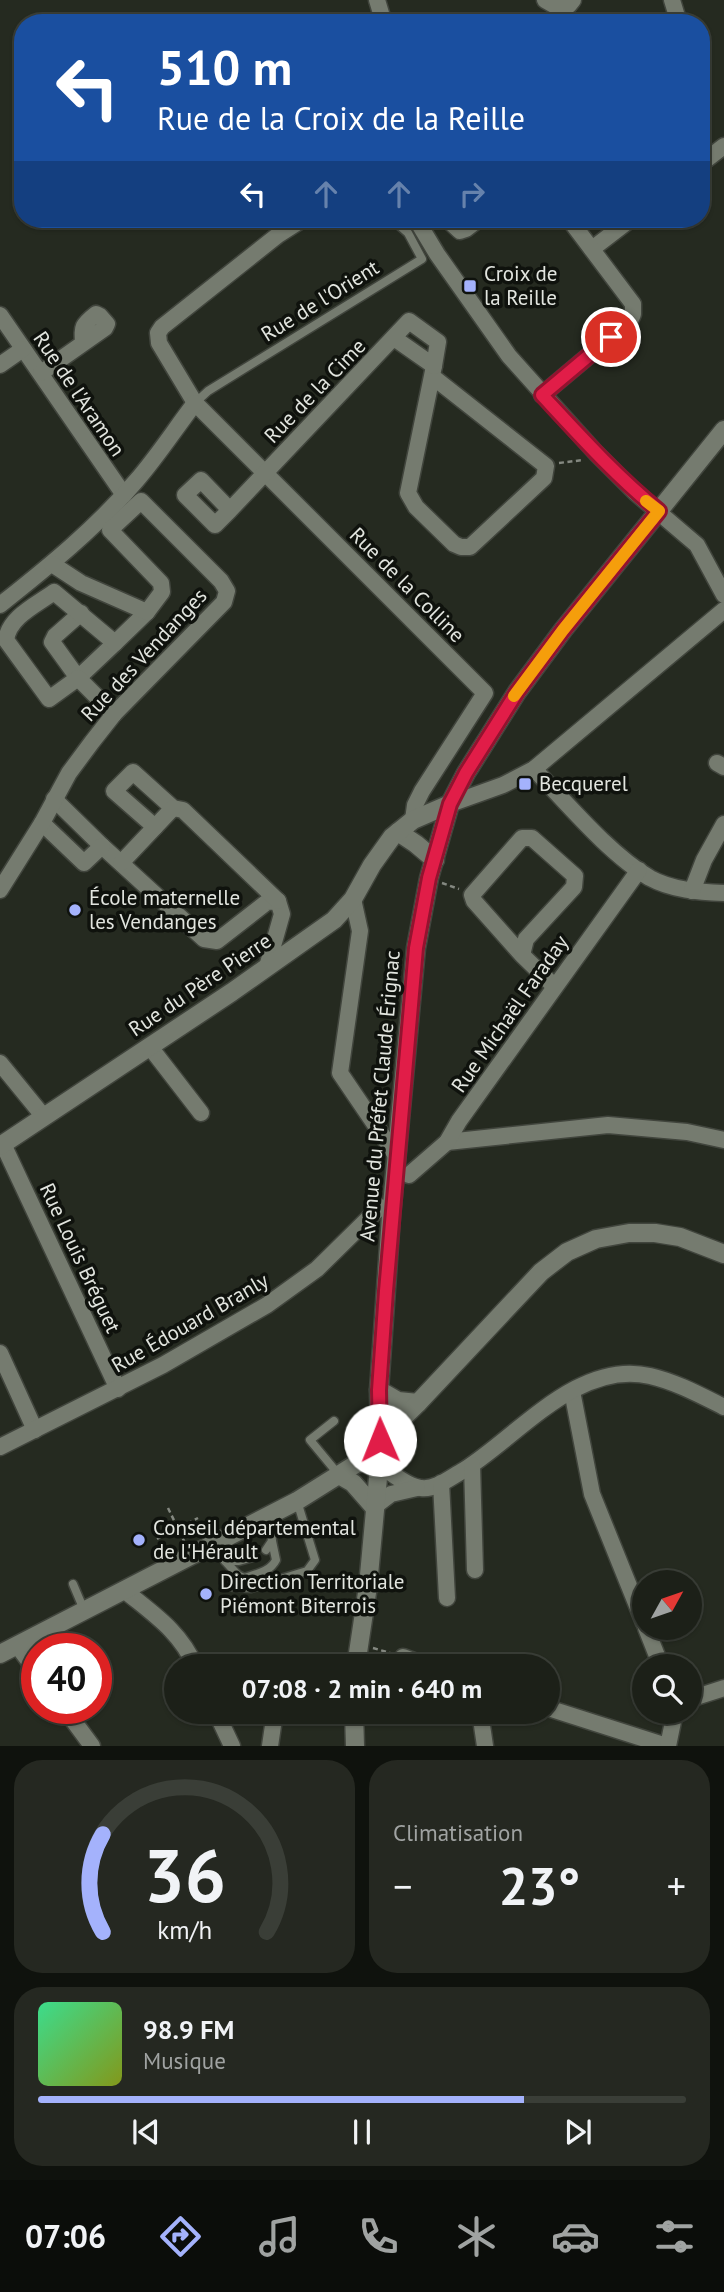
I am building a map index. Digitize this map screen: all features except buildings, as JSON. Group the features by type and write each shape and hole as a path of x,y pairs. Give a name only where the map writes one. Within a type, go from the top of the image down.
{"street":[{"path":"545,0 559,8 569,5 573,0"},
{"path":"710,157 724,146"},
{"name":"Rue de la Colline","path":"289,228 171,320 159,333 159,343 195,402 485,694 422,791 415,805 413,820"},
{"path":"421,228 509,356 596,453 636,493 697,545 724,595"},
{"path":"542,395 630,321 634,314 633,303 576,228"},
{"path":"592,249 619,228"},
{"name":"Rue de l'Aramon","path":"0,315 124,495"},
{"name":"Rue de la Cime","path":"230,510 410,321 438,342 433,372"},
{"name":"Rue de la Cime","path":"394,338 433,372"},
{"path":"41,373 83,343"},
{"path":"0,365 23,349"},
{"path":"433,372 546,466 544,478 470,547 454,544 416,507 408,493 433,372"},
{"path":"0,605 52,564 124,495 195,402"},
{"name":"Avenue du Préfet Claude Érignac","path":"358,1654 368,1586 379,1465 379,1390 416,948 450,804 466,773 517,692 563,630 724,430"},
{"name":"Rue des Vendanges","path":"0,890 69,774 114,714 224,602 227,591 141,501 110,530 161,583 162,592 147,612 81,583 52,564"},
{"path":"115,643 54,592 13,621 7,631 6,640 49,699 78,678 115,643 147,612"},
{"path":"450,804 503,785 534,769 724,610"},
{"path":"81,613 55,636 52,642 78,678 114,714"},
{"path":"534,769 608,844 650,878 692,891 724,893"},
{"path":"155,827 114,791 133,772 173,808 183,810 278,901 282,914 267,967"},
{"path":"54,799 204,939 218,941 267,902 278,901"},
{"name":"Rue du Père Pierre","path":"1,1145 150,1047 334,920 352,899 372,865 398,832 413,820 450,804"},
{"path":"121,863 173,808"},
{"path":"42,823 84,863 102,846"},
{"path":"692,891 704,860 724,824"},
{"path":"398,832 435,860"},
{"path":"522,955 526,939 574,887 576,881 575,876 527,836 522,838 472,895 474,901 522,955 554,986"},
{"name":"Rue Michaël Faraday","path":"409,1175 447,1142 458,1121 639,870"},
{"path":"352,899 360,931 340,1073 397,1157"},
{"path":"150,1047 201,1112"},
{"path":"0,1064 44,1117"},
{"path":"458,1121 477,1140"},
{"path":"447,1142 608,1125 687,1132 724,1140"},
{"name":"Rue Louis Bréguet","path":"1,1145 118,1389"},
{"name":"Rue Édouard Branly","path":"0,1447 118,1389 268,1305 317,1269 380,1207"},
{"path":"0,1654 298,1502 356,1464 418,1403 541,1272 567,1252 596,1239 629,1233 655,1233 680,1237 724,1254"},
{"path":"0,1353 35,1430"},
{"path":"340,1475 353,1483 374,1507 391,1494 417,1488 428,1489 471,1465 523,1424 572,1391 620,1374 648,1376 685,1388 724,1407"},
{"path":"379,1390 398,1401 418,1403"},
{"path":"572,1391 592,1493 632,1593"},
{"path":"356,1464 365,1461 379,1465 417,1488"},
{"path":"471,1465 475,1570"},
{"path":"441,1483 447,1598"},
{"path":"124,1590 178,1634 190,1654"},
{"path":"17,1645 21,1650"},
{"path":"702,1695 724,1688"},
{"path":"560,1712 668,1746 673,1724"},
{"path":"76,1724 92,1746"},
{"path":"222,1724 232,1746"},
{"path":"270,1746 273,1724"},
{"path":"354,1724 355,1746"},
{"path":"482,1724 485,1746"}],"lane":[{"name":"Rue de l'Orient","path":"195,402 208,391 422,259 408,233 402,228"},
{"path":"334,1421 310,1440 340,1475"},
{"path":"224,1586 251,1588 307,1571 315,1560 298,1502"},
{"path":"215,1544 238,1575 244,1578 262,1572 274,1565 276,1560 269,1516"},
{"path":"266,1550 272,1541"},
{"path":"225,1561 253,1557"},
{"path":"73,1584 84,1610"}],"path":[{"path":"546,466 581,459 590,466"},
{"path":"168,1508 191,1556"},
{"path":"157,1539 198,1518"},
{"path":"359,1645 392,1654"}],"slow traffic":[{"path":"514,696 563,630 659,511 646,501"}],"place":[{"name":"Croix de la Reille","path":"470,286"},
{"name":"Becquerel","path":"525,784"},
{"name":"École maternelle les Vendanges","path":"75,910"},
{"name":"Conseil départemental de l'Hérault","path":"139,1540"},
{"name":"Direction Territoriale Piémont Biterrois","path":"206,1594"}],"route":[{"path":"380,1440 379,1390 391,1216 416,948 429,878 450,804 466,773 517,692 659,511 636,493 542,395 611,337"}]}
